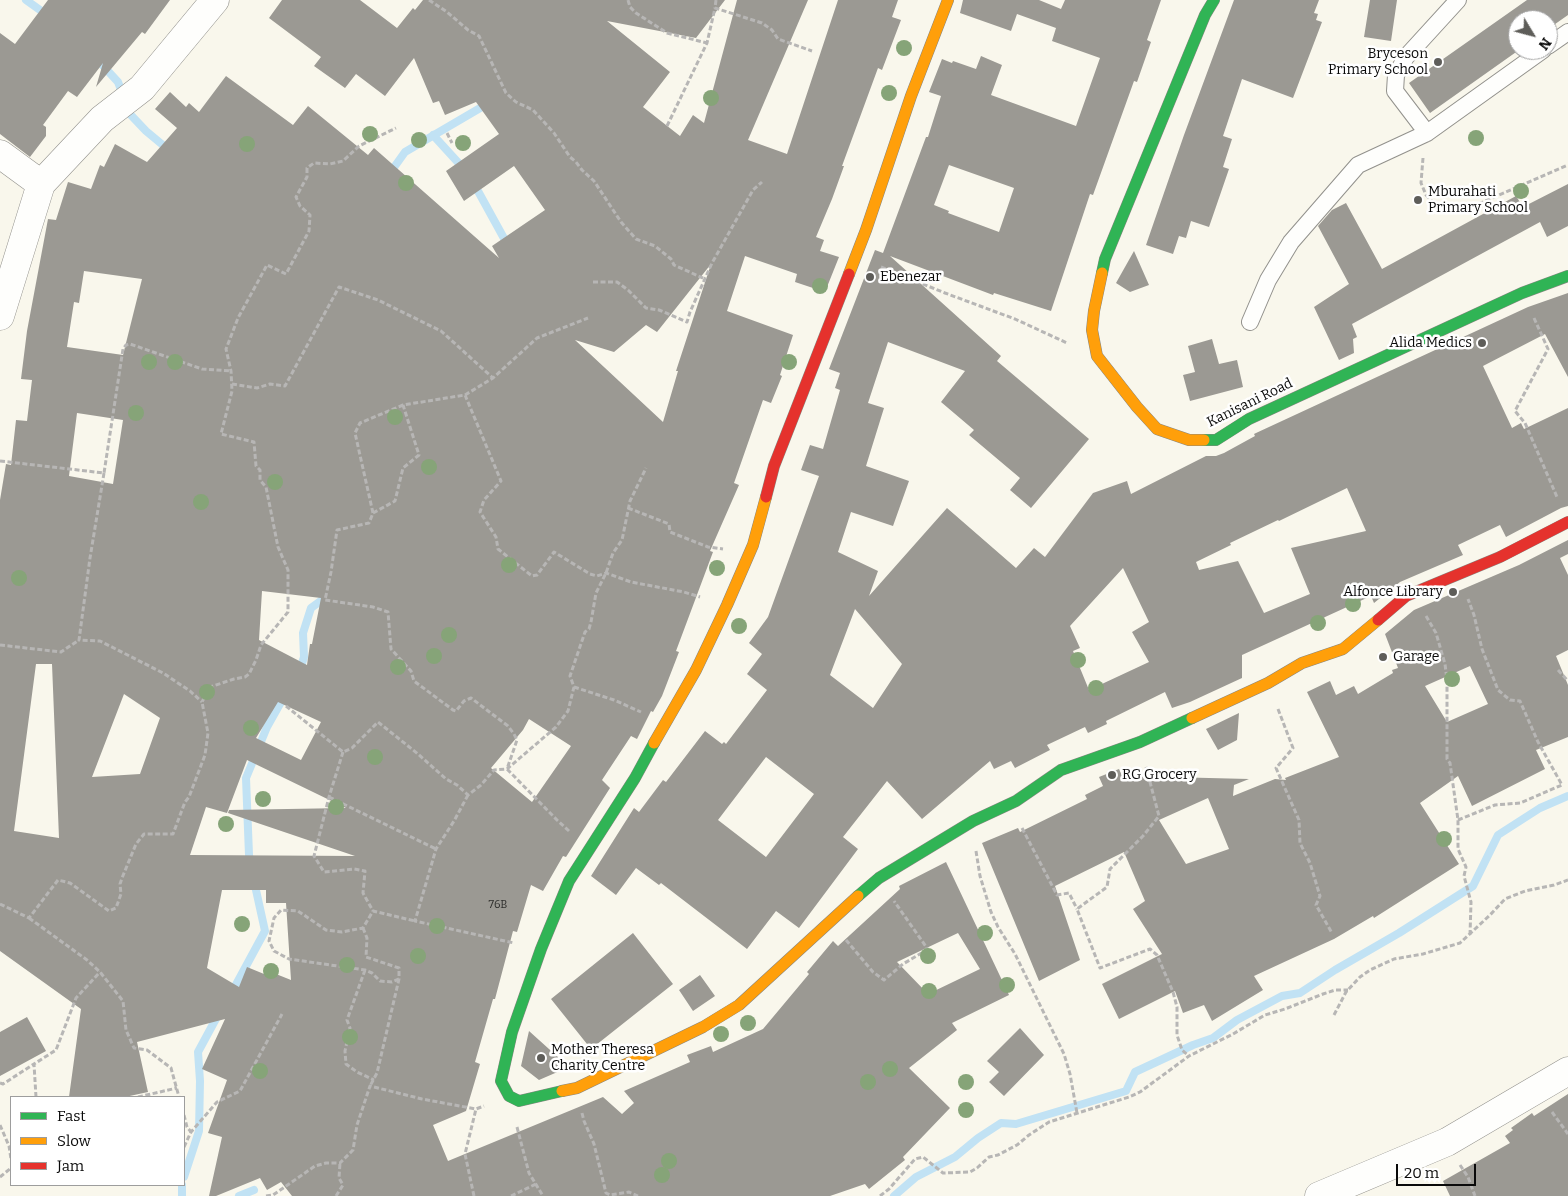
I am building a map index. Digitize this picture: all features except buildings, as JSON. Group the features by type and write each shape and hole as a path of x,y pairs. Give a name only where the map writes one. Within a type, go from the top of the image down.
{"street":[{"path":"0,316 41,184 102,119 142,88 215,0"},
{"path":"948,0 911,96 866,230 774,466 753,545 696,670 635,778 568,881 512,1032 501,1081 509,1096 519,1101 577,1088 702,1028 739,1005 829,921 879,878 973,821 1016,800 1061,770 1140,742 1268,682 1302,663 1343,649 1406,596 1500,557 1566,523"},
{"name":"Kanisani Road","path":"1214,0 1205,15 1105,259 1094,311 1092,330 1097,356 1157,429 1189,440 1216,440 1249,418 1522,293 1568,276"},
{"path":"0,154 41,184"},
{"path":"1319,1196 1447,1142 1568,1071"}],"lane":[{"path":"1427,133 1395,90 1396,74 1406,57 1458,0"},
{"path":"1250,322 1268,280 1291,242 1358,165 1427,133 1529,60"}],"path":[{"path":"429,0 468,30 479,36 506,93 516,102 533,110 554,133 570,157 594,181 621,222 636,239 655,246 671,259 674,265 705,278"},
{"path":"628,0 630,7 636,13 667,33 707,43"},
{"path":"667,126 707,43 716,0"},
{"path":"715,8 762,23 772,30 778,38 812,51"},
{"path":"202,702 210,687 245,677 248,674 261,646 288,612 288,570 278,548 266,487 260,480 260,470 256,466 254,442 221,434 232,391 231,371 226,349 238,318 267,265 286,274 309,231 310,215 300,206 296,197 307,177 307,168 314,164 330,164 344,161 359,146 396,128"},
{"path":"447,133 451,142"},
{"path":"1427,133 1420,183 1426,195 1433,203 1439,208 1452,211 1476,205 1568,165"},
{"path":"594,282 617,282 646,308 659,310 687,322 705,278 730,234 732,227 753,190 762,182"},
{"path":"855,255 945,293 1015,319 1097,356"},
{"path":"232,384 257,388 270,384 285,386 339,287 378,300 441,332 493,378"},
{"path":"1522,293 1548,349 1515,411 1525,423 1563,510 1566,523"},
{"path":"507,769 517,740 508,726 470,698 464,701 456,711 453,710 414,681 411,671 390,649 388,612 373,607 326,600 337,530 369,523 373,513 355,433 360,423 403,405 465,394 493,378 538,338 588,318"},
{"path":"80,640 87,578 123,349 126,345 130,344 202,369 231,371"},
{"path":"465,394 501,481 484,500 480,512 496,537 498,549 532,576 537,575 554,552 590,574 597,576 606,573 631,582 684,592 727,605"},
{"path":"373,513 395,501 403,468 418,455 403,405"},
{"path":"0,461 104,472"},
{"path":"414,921 436,849 454,822 468,795 481,785 494,770 507,769 561,722 568,711 574,687 570,676 585,632 589,629 596,593 613,553 622,540 630,501 646,468"},
{"path":"628,508 669,524 670,532 708,547 729,549 753,545"},
{"path":"1457,576 1474,615 1482,649 1498,690 1510,700 1520,701 1538,742 1562,785"},
{"path":"1406,596 1424,612 1436,633 1445,664 1447,680 1447,759 1450,763 1458,820 1458,849 1466,867 1464,876 1471,902 1470,935"},
{"path":"0,646 61,652 80,640 100,642 163,673 190,691 202,702 208,733 205,755 173,834 144,834 136,844 122,878 121,894 116,908 109,911 70,883 58,880 29,918"},
{"path":"1558,670 1568,681"},
{"path":"1268,682 1293,748 1276,768 1299,820 1300,843 1310,863 1320,896 1316,905 1332,933"},
{"path":"574,687 614,700 665,722"},
{"path":"286,706 343,752"},
{"path":"468,795 378,722 352,748 343,752 314,856 324,872 354,868 365,871 363,893 373,911 542,949"},
{"path":"1077,909 1107,886 1110,869 1143,836 1159,816 1140,742"},
{"path":"507,769 557,820 590,848"},
{"path":"1458,820 1495,805 1520,804 1568,783"},
{"path":"329,797 436,849"},
{"path":"1016,800 1019,821 1057,894 1069,894 1077,909 1100,968 1150,949 1157,956 1173,992 1177,1007 1177,1035 1182,1050 1189,1056"},
{"path":"973,821 976,830 974,838 977,864 986,898 998,927 1015,954 1064,1054 1070,1074 1077,1113"},
{"path":"829,921 873,972 883,980 888,978 903,964 925,952 926,948 879,878"},
{"path":"1334,1015 1348,990 1360,977 1370,970 1394,959 1423,954 1460,943 1504,899 1525,891 1568,880"},
{"path":"0,904 29,918 87,960 100,972 123,1001 126,1030 134,1048 147,1050 171,1068 180,1096"},
{"path":"373,911 363,928 342,932 326,930 298,911 281,910 274,918 269,941 274,951 289,959 365,970 372,973 380,981 392,982 399,979"},
{"path":"336,1196 343,1185 339,1178 340,1163 353,1150 357,1125 370,1086 377,1073 399,979 399,968 366,958 367,938 363,928"},
{"path":"365,970 347,1020 350,1028 345,1051 346,1064 374,1080"},
{"path":"0,1083 3,1084 56,1050 76,998 100,972"},
{"path":"880,1196 889,1189 916,1159 923,1157 943,1173 970,1172 989,1157 998,1155 1017,1145 1029,1134 1049,1122 1140,1092 1189,1056 1234,1034 1265,1015 1335,990 1348,990"},
{"path":"185,1145 191,1132 217,1102 240,1091 282,1014"},
{"path":"34,1064 36,1096"},
{"path":"370,1086 422,1099 476,1109 509,1096 529,1172 542,1196"},
{"path":"142,1096 177,1088"},
{"path":"577,1088 584,1121 594,1144 606,1193 610,1195 629,1192 638,1196"},
{"path":"474,1196 465,1154 476,1109"},
{"path":"185,1119 187,1128 191,1132"},
{"path":"0,1125 10,1152"},
{"path":"1447,1142 1468,1178 1474,1196"},
{"path":"266,1196 273,1196 315,1166 326,1163 340,1163"},
{"path":"0,1177 10,1169"},
{"path":"511,1196 536,1184"}],"waterway":[{"path":"26,0 47,15"},
{"path":"95,57 118,82 123,95"},
{"path":"390,173 405,152 487,104"},
{"path":"126,106 127,111 146,131 170,151"},
{"path":"433,135 464,169"},
{"path":"473,182 506,242 512,243"},
{"path":"300,670 304,657 303,633 311,608 322,600 323,592"},
{"path":"251,865 246,778 267,727 285,695"},
{"path":"894,1196 916,1177 955,1157 978,1138 1001,1123 1016,1124 1126,1091 1135,1072 1193,1045 1213,1038 1237,1020 1282,996 1300,993 1473,886 1498,835 1540,808 1568,796"},
{"path":"232,992 265,931 254,881"},
{"path":"185,1174 199,1131 200,1081 198,1052 218,1015"},
{"path":"182,1186 182,1196"},
{"path":"239,1196 254,1190"}],"traffic: fast":[{"path":"1102,273 1105,259 1205,15 1214,0"},
{"path":"1204,440 1216,440 1249,419 1522,293 1568,276"},
{"path":"858,896 879,878 973,821 1016,801 1061,770 1140,742 1192,718"},
{"path":"562,1091 519,1101 509,1096 501,1081 512,1032 541,949 569,881 635,778 654,743"}],"traffic: slow":[{"path":"849,274 866,230 911,96 948,0"},
{"path":"1102,273 1092,330 1097,356 1157,429 1189,440 1204,440"},
{"path":"654,743 696,670 727,605 753,545 766,497"},
{"path":"1192,718 1268,683 1302,663 1343,649 1378,620"},
{"path":"562,1091 577,1088 703,1027 739,1005 858,896"}],"traffic: jam":[{"path":"766,497 774,466 849,274"},
{"path":"1378,620 1406,596 1500,557 1568,522"}],"place":[{"name":"Bryceson Primary School","path":"1438,62"},
{"name":"Mburahati Primary School","path":"1418,200"},
{"name":"Ebenezar","path":"870,277"},
{"name":"Alida Medics","path":"1482,343"},
{"name":"Alfonce Library","path":"1453,592"},
{"name":"Garage","path":"1383,657"},
{"name":"RG Grocery","path":"1112,775"},
{"name":"Mother Theresa Charity Centre","path":"541,1058"}]}
